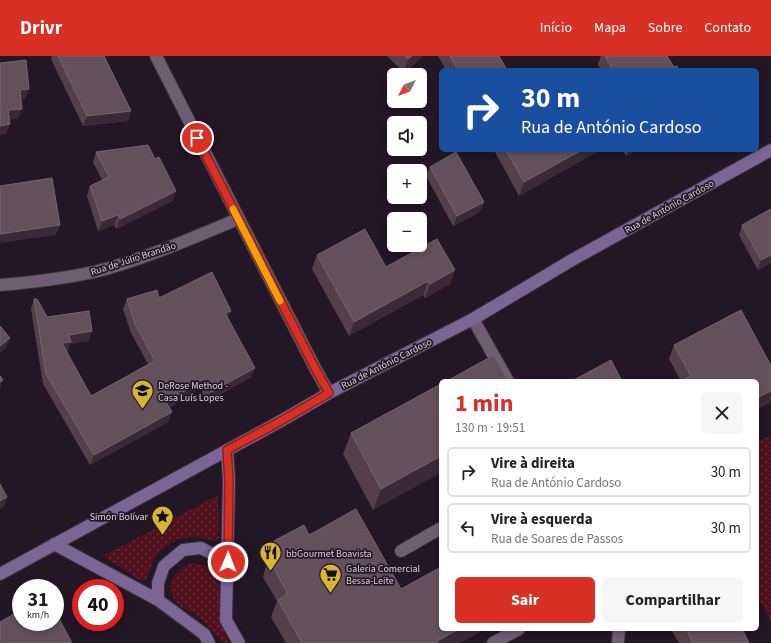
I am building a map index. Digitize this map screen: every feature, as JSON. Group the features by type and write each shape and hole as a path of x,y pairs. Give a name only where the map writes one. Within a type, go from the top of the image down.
{"street":[{"path":"156,56 238,219 329,393"},
{"name":"Rua de António Cardoso","path":"0,574 279,422 329,393 473,319 572,260 771,150"},
{"name":"Rua de Júlio Brandão","path":"0,285 44,281 105,269 167,248 238,219"},
{"path":"473,319 507,379"},
{"path":"227,450 229,480 226,620 239,643"},
{"path":"401,551 439,529"},
{"path":"54,544 158,600 204,634 209,643"},
{"path":"158,600 158,583 164,566 183,550 201,548 228,562"},
{"path":"493,643 515,631"},
{"path":"618,643 619,631"}],"shaded area":[{"path":"771,435 771,621 759,600 759,442"},
{"path":"218,495 219,537 217,541 198,537 186,537 168,545 155,558 145,581 141,581 103,556"},
{"path":"192,563 203,565 210,569 215,575 218,583 221,623 230,643 223,643 199,617 180,606 173,598 171,592 172,579 180,569"}],"building":[{"path":"58,56 104,56 131,111 87,116"},
{"path":"405,56 412,56 408,59"},
{"path":"450,56 499,56 506,68 457,68"},
{"path":"605,56 667,56 674,67 677,66 678,68 612,68"},
{"path":"26,60 29,89 20,90 22,109 8,110 10,124 0,126 0,63"},
{"path":"148,145 155,159 159,157 176,191 120,219 118,215 102,221 90,186 109,177 96,152"},
{"path":"456,152 484,202 457,216 430,167"},
{"path":"507,152 578,152 524,182"},
{"path":"52,178 60,225 0,234 0,186"},
{"path":"771,209 771,255 761,260 742,225"},
{"path":"365,229 386,267 413,252 427,252 427,244 437,239 455,270 430,284 428,281 354,322 317,255"},
{"path":"212,272 231,311 225,313 255,368 211,392 204,379 166,402 172,412 94,455 46,374 34,299 37,299 47,317 89,311 92,331 69,335 71,342 62,343 91,396 155,361 135,324 127,299 157,290 159,298"},
{"path":"741,310 771,366 771,391 759,397 759,379 686,379 691,376 674,345"},
{"path":"0,326 10,338 0,346"},
{"path":"494,355 507,379 451,379"},
{"path":"611,360 621,379 576,379"},
{"path":"439,385 439,457 381,489 351,433"},
{"path":"0,484 7,497 0,501"},
{"name":"Galeria Comercial Bessa-Leite","path":"356,509 401,589 439,568 439,631 455,631 437,641 438,643 302,643 278,600 288,594 269,559 274,541 304,525 309,535"},
{"path":"12,615 12,631 64,631 64,628 72,643 0,643 0,622"},
{"path":"687,631 743,631 749,643 693,643"}],"slow traffic":[{"path":"233,209 280,301"}],"place":[{"name":"DeRose Method - Casa Luís Lopes","path":"142,410"},
{"name":"Simón Bolívar","path":"163,536"},
{"name":"bbGourmet Boavista","path":"271,572"},
{"name":"Galeria Comercial Bessa-Leite","path":"330,594"}],"route":[{"path":"197,138 329,393 227,450 229,480 228,562"}]}
